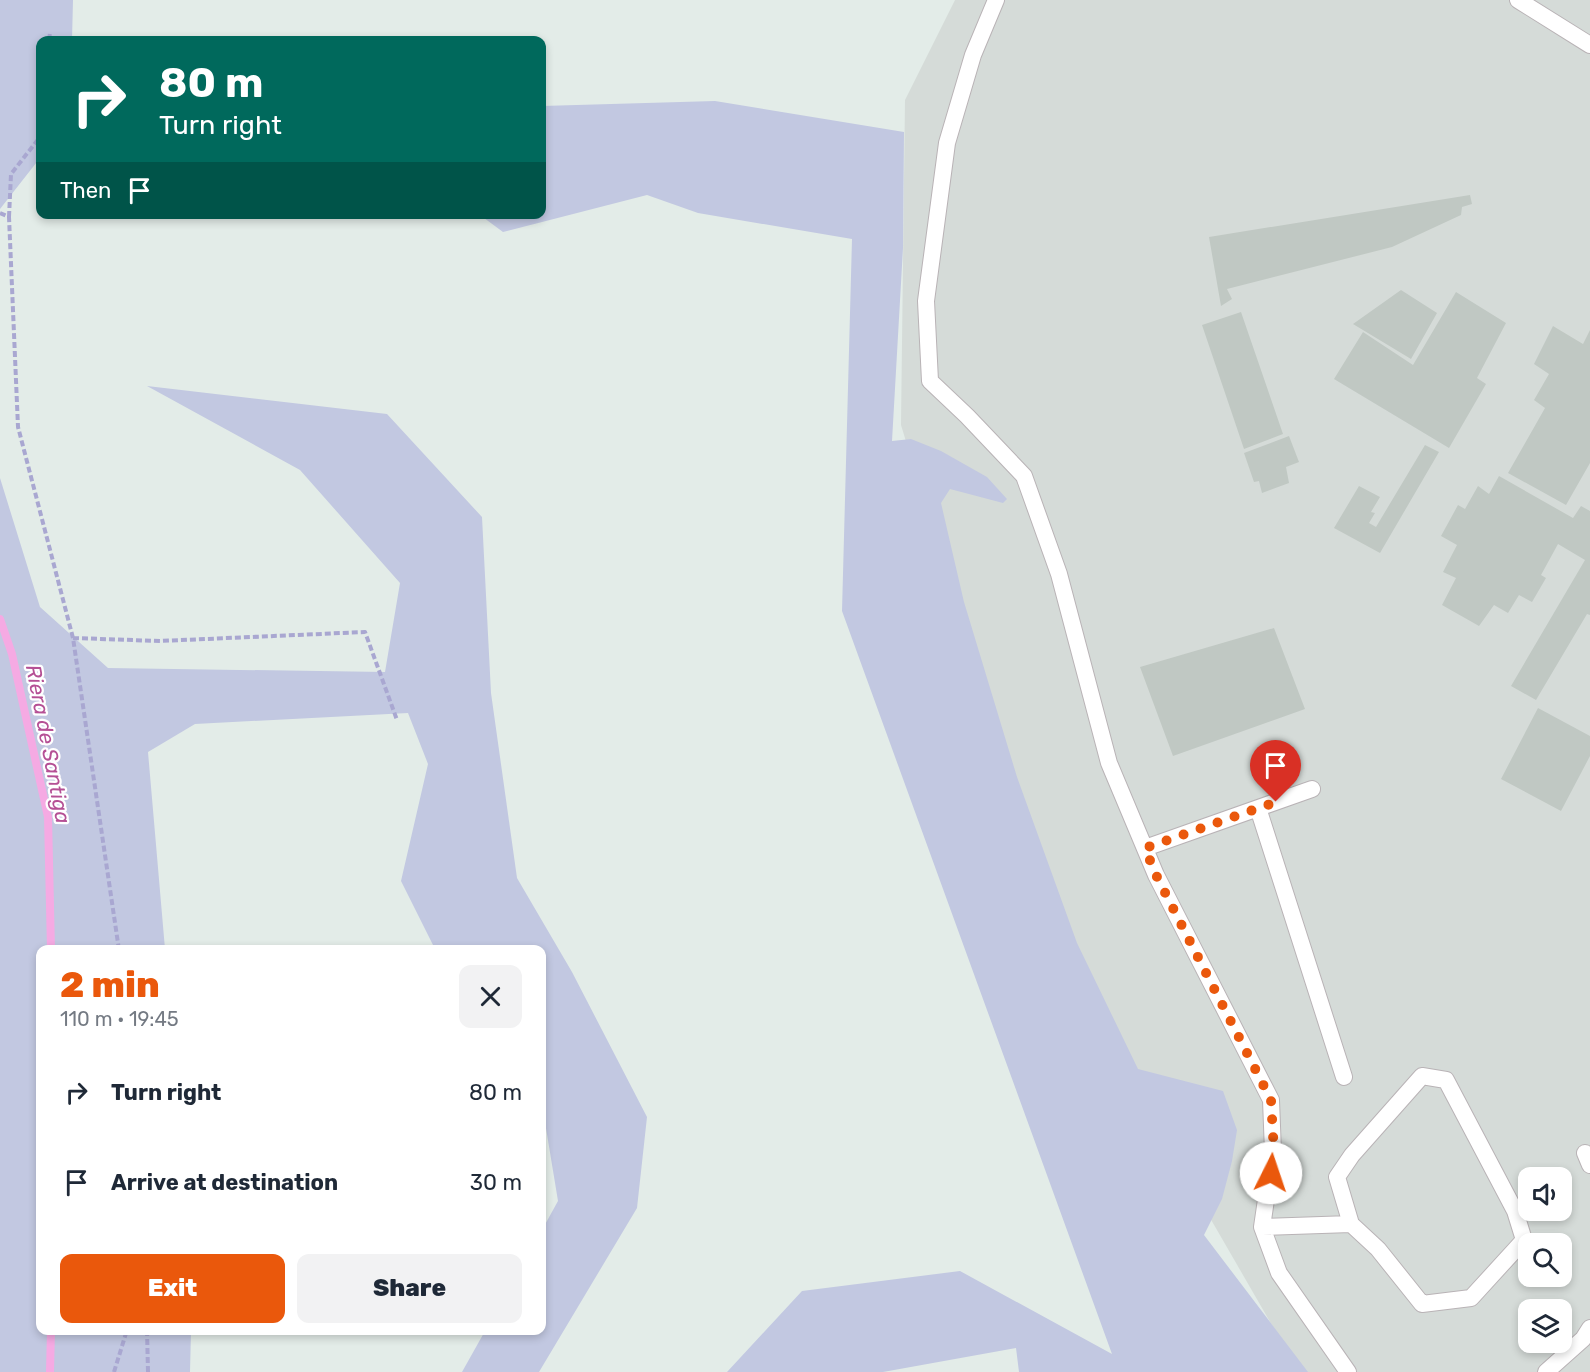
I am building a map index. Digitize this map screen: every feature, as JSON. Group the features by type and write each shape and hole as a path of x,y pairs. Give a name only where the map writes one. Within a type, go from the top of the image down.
{"lane":[{"path":"996,0 973,55 947,143 926,301 930,381 1024,476 1059,574 1109,763 1156,875 1271,1100 1274,1152 1262,1227 1279,1274 1348,1372"},
{"path":"1518,0 1590,45"},
{"path":"1145,848 1311,789"},
{"path":"1258,808 1344,1077"},
{"path":"1262,1227 1352,1224 1378,1249 1422,1304 1471,1298 1524,1240 1515,1211 1446,1080 1422,1076 1352,1155 1336,1177 1352,1224"},
{"path":"1546,1372 1583,1339 1590,1328"}],"path":[{"path":"36,142 11,174 9,217 18,427 73,638 118,945"},
{"path":"0,213 9,217"},
{"path":"73,638 160,641 365,632 397,720"},
{"path":"114,1372 125,1335"},
{"path":"147,1335 148,1372"}],"shaded area":[{"path":"0,0 73,0 72,36 36,36 36,163 0,209"},
{"path":"955,0 1590,0 1590,1372 1299,1372 1068,972 901,425 905,100"},
{"path":"715,101 904,132 903,248 892,441 911,439 941,451 987,477 1007,499 1003,503 950,489 941,503 964,602 1017,777 1077,943 1138,1069 1223,1091 1237,1130 1222,1199 1204,1235 1308,1372 1019,1372 1016,1348 883,1372 727,1372 802,1291 960,1271 1112,1354 842,611 852,239 698,213 647,195 503,232 485,219 546,219 546,106"},
{"path":"147,386 387,414 482,517 491,693 517,878 572,972 647,1117 637,1208 539,1372 462,1372 483,1335 546,1335 546,1223 558,1201 546,1128 546,945 433,945 401,881 428,764 408,713 195,724 148,752 165,945 36,945 36,1335 191,1335 190,1372 0,1372 0,478 40,607 108,668 385,672 400,583 300,470"}],"building":[{"path":"1470,195 1472,204 1462,207 1461,215 1392,247 1227,289 1232,299 1221,306 1209,237"},
{"path":"1401,290 1437,313 1411,359 1353,324"},
{"path":"1456,292 1506,323 1477,378 1486,384 1449,448 1334,379 1363,332 1413,365"},
{"path":"1241,312 1283,434 1244,449 1202,325"},
{"path":"1553,326 1583,344 1590,330 1590,463 1566,505 1508,473 1545,408 1534,400 1549,374 1534,364"},
{"path":"1289,436 1299,462 1286,467 1289,483 1262,493 1259,481 1254,482 1244,453"},
{"path":"1425,445 1439,452 1380,553 1334,528 1359,486 1380,497 1371,512 1375,513 1369,523 1376,527"},
{"path":"1499,476 1573,518 1581,506 1590,511 1590,615 1587,614 1536,700 1511,686 1585,560 1558,544 1541,575 1546,578 1532,602 1519,595 1508,613 1494,605 1479,626 1442,605 1456,578 1443,572 1457,545 1441,536 1458,505 1465,509 1478,486 1489,494"},
{"path":"1274,628 1305,709 1173,756 1140,667"},
{"path":"1538,708 1590,736 1590,756 1561,811 1501,779"}],"waterway":[{"name":"Riera de Santiga","path":"0,619 12,654 48,817 51,945"},
{"name":"Riera de Santiga","path":"50,1372 51,1335"}],"route":[{"path":"1271,1173 1274,1152 1271,1100 1156,875 1145,848 1276,802"}]}
